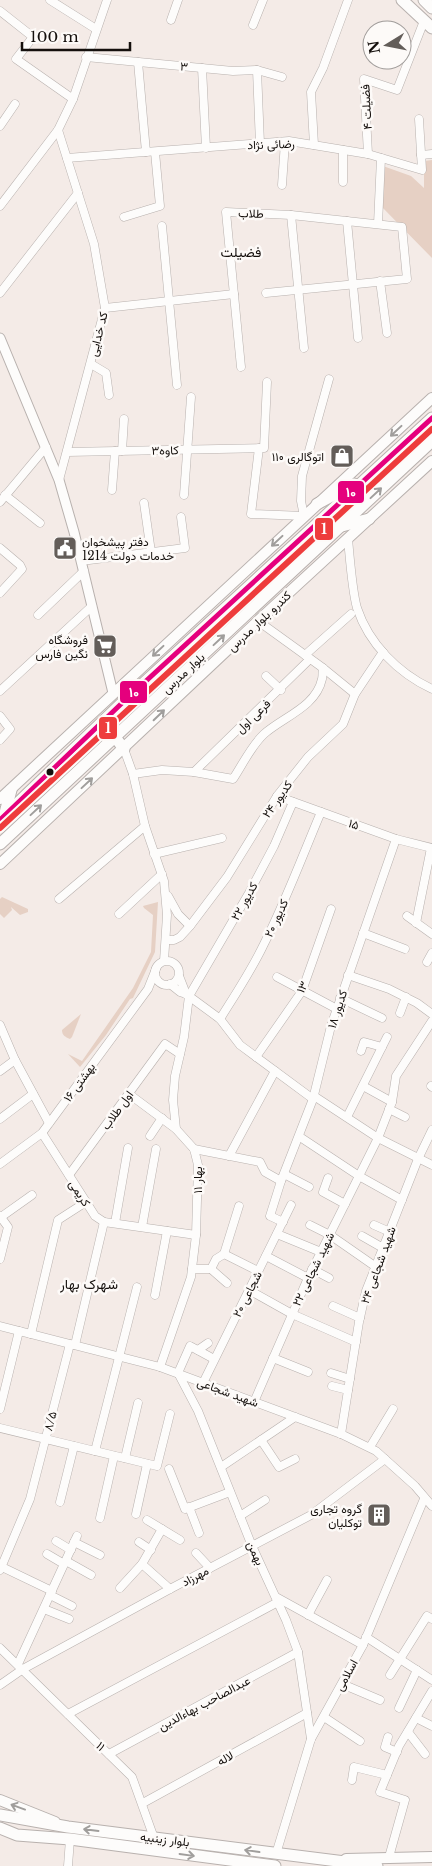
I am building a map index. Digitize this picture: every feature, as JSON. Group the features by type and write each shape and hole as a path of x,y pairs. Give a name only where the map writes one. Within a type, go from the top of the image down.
{"main road":[{"path":"402,0 428,25"},
{"path":"424,0 432,8"},
{"path":"0,799 12,790 113,693 432,398"},
{"name":"بلوار مدرس","path":"2,819 121,704 432,418"},
{"name":"بلوار مدرس","path":"0,844 432,441"},
{"name":"کندرو بلوار مدرس","path":"0,864 258,621 432,461"},
{"path":"317,504 370,474"},
{"path":"340,527 369,520"},
{"path":"253,583 265,597"},
{"path":"115,737 124,749"},
{"path":"2,819 12,790"},
{"name":"بلوار زینبیه","path":"0,1800 68,1827 376,1866"},
{"path":"0,1815 68,1827"},
{"path":"0,1828 18,1835"},
{"name":"بلوار زینبیه","path":"0,1835 70,1839 251,1865 275,1866"},
{"name":"بلوار زینبیه","path":"335,1860 431,1856"}],"street":[{"path":"50,0 96,28"},
{"path":"0,206 58,130 73,99 107,0"},
{"path":"171,20 178,0"},
{"path":"253,25 263,0"},
{"path":"314,145 311,92 323,68 348,0"},
{"path":"0,11 34,37 16,59 73,99"},
{"name":"فضیلت ۴","path":"368,154 364,79 397,90 428,25"},
{"name":"۳","path":"86,57 233,71 257,70 282,77"},
{"path":"138,62 146,152"},
{"path":"202,68 206,148"},
{"path":"257,70 260,144"},
{"path":"0,126 15,104"},
{"path":"419,119 421,155 432,154"},
{"name":"کد خدایی","path":"58,130 94,244 106,308 59,480"},
{"path":"282,185 285,142"},
{"name":"رضائی نژاد","path":"67,158 285,142 368,154 422,170 421,155"},
{"path":"343,150 343,182"},
{"path":"124,217 160,206 155,152"},
{"path":"378,224 381,158"},
{"path":"0,293 78,192"},
{"name":"طلاب","path":"241,367 226,212 291,215 402,227 407,279 380,281"},
{"path":"291,215 304,348"},
{"path":"347,221 358,338"},
{"path":"162,226 177,385"},
{"path":"266,293 380,281 387,334"},
{"path":"106,308 234,294"},
{"path":"0,338 59,480 84,572 113,693"},
{"path":"91,364 106,373 108,395"},
{"path":"267,382 261,448 251,514 304,516 302,476 328,379"},
{"path":"184,495 191,397"},
{"path":"112,490 124,419"},
{"path":"40,523 3,498 46,447"},
{"name":"کاوه۳","path":"67,452 261,448"},
{"path":"144,503 151,552"},
{"path":"81,561 185,548 181,517"},
{"path":"348,539 357,607 375,644 398,667 432,689"},
{"path":"0,548 20,565 22,569 0,593"},
{"path":"38,614 84,572"},
{"path":"0,692 92,606"},
{"name":"فرعی اول","path":"194,772 280,690 308,657 351,614"},
{"path":"258,621 323,668 355,694"},
{"name":"کدیور ۲۴","path":"167,940 174,940 180,937 190,926 227,877 277,796 308,757 343,724 355,694 383,652"},
{"path":"133,774 162,770 194,772 233,779 256,743 265,733 312,699 322,680 323,668"},
{"path":"266,676 280,690"},
{"path":"0,716 10,729 0,740"},
{"path":"124,749 133,774 145,826 162,874 165,890 167,940 164,961"},
{"name":"۱۵","path":"277,796 396,839 431,848"},
{"name":"کدیور ۲۲","path":"188,995 250,893 274,846 293,802"},
{"name":"کدیور ۲۰","path":"220,1019 264,945 286,897 320,812"},
{"path":"59,899 145,826"},
{"path":"154,854 222,838"},
{"name":"کدیور ۱۸","path":"283,1222 270,1216 314,1098 331,1026 396,839"},
{"path":"416,923 431,848"},
{"path":"119,914 162,874"},
{"path":"165,890 172,905 190,926"},
{"name":"۱۳","path":"256,1057 302,990 331,909"},
{"path":"407,916 432,934"},
{"path":"363,933 405,949"},
{"path":"427,962 432,953"},
{"path":"176,1129 173,1100 175,1076 188,995 179,976 176,964 164,961 158,965 156,977 188,995 220,1019 240,1045 314,1098 378,1138 432,1165"},
{"name":"۱۶ بهشتی","path":"0,1164 42,1132 148,989 156,969"},
{"path":"348,975 389,989 406,997 432,1014"},
{"path":"148,989 174,983 179,976"},
{"path":"277,977 337,1009"},
{"path":"400,1013 406,997"},
{"path":"340,998 382,1018"},
{"name":"شهید شجاعی ۲۲","path":"254,1402 308,1278 378,1138 391,1106 396,1076 432,1021"},
{"path":"0,1024 15,1060 48,1123"},
{"path":"347,1117 387,1037"},
{"path":"361,1051 364,1042 382,1047"},
{"name":"اول طلاب","path":"69,1175 165,1044 180,1054"},
{"path":"0,1071 15,1060"},
{"path":"228,1156 275,1071"},
{"path":"362,1086 405,1117"},
{"path":"0,1119 33,1094"},
{"name":"بهار ۱۱","path":"129,1094 176,1129 194,1149 198,1164 196,1235 192,1277 160,1366"},
{"path":"150,1136 162,1118"},
{"name":"شهید شجاعی ۲۴","path":"341,1434 366,1291 418,1158 432,1130"},
{"name":"کریمی","path":"42,1132 95,1216 104,1222"},
{"path":"300,1137 359,1176 402,1200"},
{"path":"115,1223 128,1148"},
{"path":"142,1227 156,1149"},
{"path":"194,1149 260,1162 265,1172 309,1187"},
{"path":"328,1178 323,1192 345,1204"},
{"path":"0,1259 8,1226 0,1216 32,1195"},
{"path":"32,1334 58,1220 86,1202"},
{"path":"211,1269 216,1259 224,1254 239,1206"},
{"name":"شجاعی ۲۰","path":"203,1383 292,1206"},
{"path":"104,1222 196,1235"},
{"name":"۸/۵","path":"0,1568 30,1499 104,1222"},
{"path":"374,1224 390,1232"},
{"path":"310,1225 330,1235 376,1267"},
{"path":"155,1295 167,1231"},
{"path":"277,1234 321,1252"},
{"path":"362,1236 383,1248"},
{"path":"224,1254 258,1271"},
{"path":"266,1256 308,1278"},
{"path":"192,1269 211,1269 227,1283"},
{"path":"312,1270 329,1278"},
{"path":"95,1451 137,1287"},
{"path":"249,1290 292,1314 356,1342"},
{"path":"333,1306 360,1318"},
{"name":"شهید شجاعی","path":"0,1326 160,1366 341,1434 370,1447 415,1486 424,1499 432,1506"},
{"path":"0,1409 19,1331"},
{"path":"198,1350 208,1343"},
{"path":"178,1373 190,1346 214,1359"},
{"path":"273,1358 308,1372"},
{"name":"بهمن","path":"178,1373 198,1411 252,1546 298,1652 312,1739"},
{"path":"331,1373 350,1379"},
{"path":"332,1386 348,1390"},
{"path":"125,1458 138,1403"},
{"path":"370,1447 393,1409"},
{"path":"0,1428 157,1466 170,1414"},
{"path":"221,1467 295,1416"},
{"path":"261,1440 279,1466 295,1459"},
{"path":"60,1502 74,1446"},
{"path":"100,1518 114,1456"},
{"name":"مهرزاد","path":"0,1685 21,1667 311,1515 385,1459"},
{"path":"136,1514 147,1464"},
{"path":"169,1469 184,1509 230,1492"},
{"name":"اسلامی","path":"276,1854 312,1739 363,1646 424,1499"},
{"path":"240,1516 265,1500"},
{"path":"189,1507 199,1532"},
{"path":"147,1520 180,1540"},
{"path":"120,1588 142,1564 162,1529"},
{"path":"56,1541 74,1543 100,1555"},
{"path":"139,1542 151,1550"},
{"path":"21,1667 44,1608 74,1543"},
{"path":"196,1553 210,1568"},
{"path":"46,1554 91,1575"},
{"path":"142,1564 170,1589"},
{"path":"0,1568 51,1593 72,1606"},
{"path":"308,1615 327,1580"},
{"path":"68,1714 277,1600 363,1646"},
{"path":"44,1608 69,1619"},
{"path":"390,1675 427,1616 432,1619"},
{"path":"366,1637 432,1680"},
{"name":"۱۱","path":"0,1648 132,1777 154,1838"},
{"name":"عبدالصاحب بهاءالدین","path":"109,1754 298,1652"},
{"path":"399,1708 417,1670"},
{"path":"342,1684 380,1700"},
{"path":"389,1857 405,1800 380,1792 397,1752 416,1718 429,1701 432,1691"},
{"name":"لاله","path":"142,1803 307,1713"},
{"path":"324,1717 360,1741"},
{"path":"416,1718 432,1726"},
{"path":"408,1732 425,1754"},
{"path":"388,1737 385,1747 397,1752"},
{"path":"352,1780 354,1767 387,1775"},
{"path":"68,1866 70,1839"}],"shaded area":[{"path":"432,160 432,258 382,207 383,166 411,176 424,188 424,161"},
{"path":"2,897 28,909 28,912 20,915 11,907 12,910 4,918 0,914 0,899"},
{"path":"158,902 155,952 133,998 130,999 106,1035 80,1067 68,1054 82,1061 133,988 151,952 153,915 143,906"},
{"path":"81,1014 72,1037 70,1039 65,1037 62,1030"}],"transit line":[{"name":"۱۰","path":"0,820 121,704 432,418"},
{"name":"1","path":"0,828 432,429"}],"place":[{"name":"اتوگالری ۱۱۰","path":"342,456"},
{"name":"دفتر پیشخوان خدمات دولت 1214","path":"65,548"},
{"name":"فروشگاه نگین فارس","path":"105,646"},
{"name":"گروه تجاری توکلیان","path":"379,1515"}],"district":[{"name":"فضیلت","path":"241,252"},
{"name":"شهرک بهار","path":"89,1284"}]}
